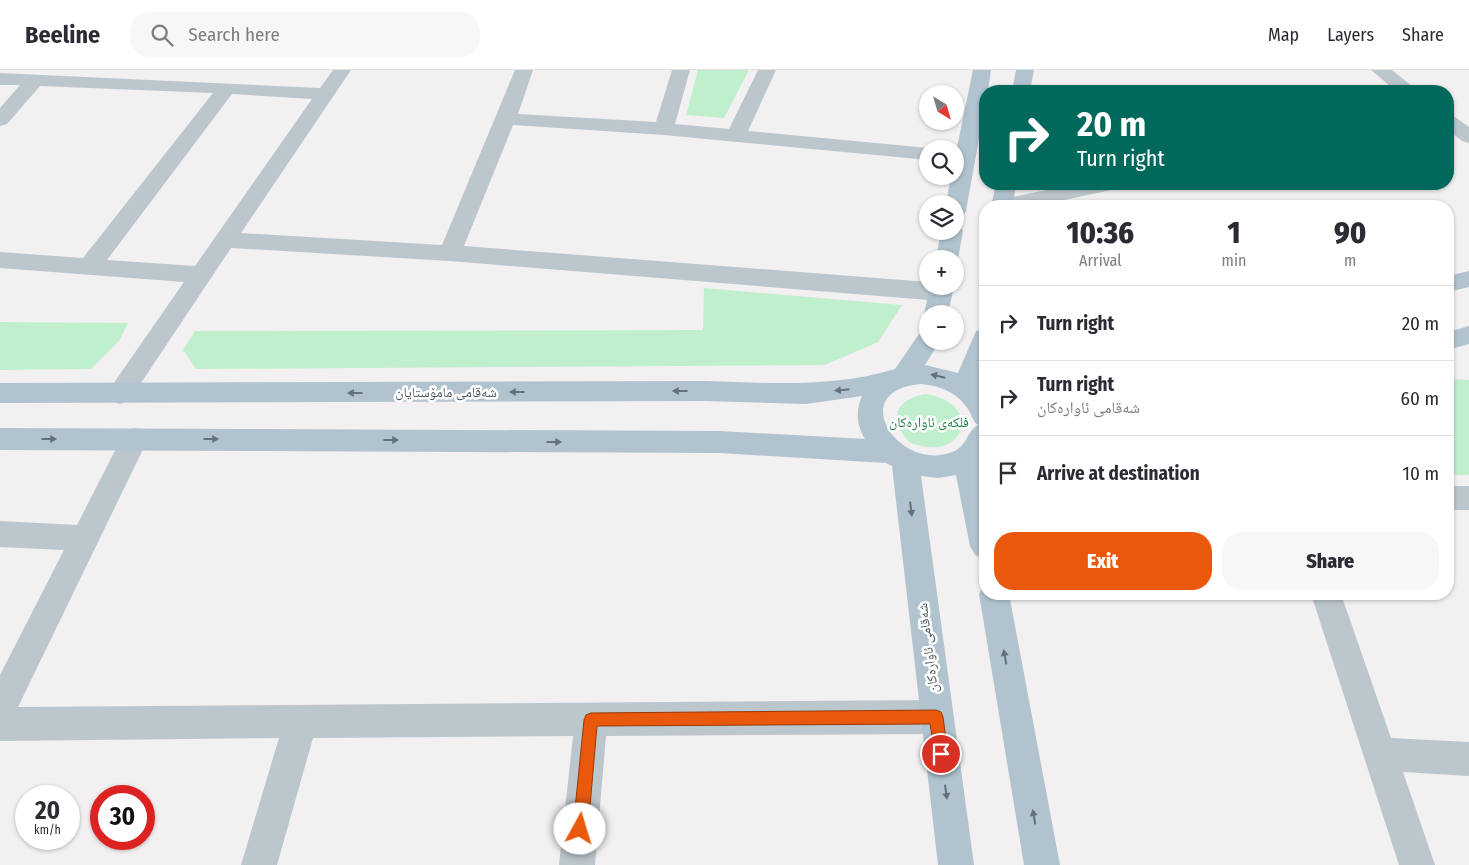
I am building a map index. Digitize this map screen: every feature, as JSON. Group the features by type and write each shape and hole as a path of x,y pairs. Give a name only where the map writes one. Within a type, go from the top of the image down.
{"main road":[{"path":"964,141 982,70"},
{"path":"1023,85 1025,70"},
{"path":"1454,283 1469,279"},
{"path":"1454,339 1469,335"},
{"path":"898,456 879,440 872,427 869,414 872,401 879,390 897,378 920,350"},
{"path":"897,378 919,374 935,375 951,380 979,404"},
{"name":"شەقامی مامۆستایان","path":"0,393 696,391 806,394 897,378"},
{"path":"0,439 135,438 720,442 898,456 922,465 973,467"},
{"path":"979,446 973,467 979,506"},
{"name":"شەقامی ئاوارەکان","path":"898,456 956,865"},
{"path":"995,600 1042,865"}],"street":[{"path":"120,394 199,276 226,240 342,70"},
{"path":"450,253 506,119 524,70"},
{"path":"664,128 681,70"},
{"path":"736,135 766,70"},
{"path":"1380,70 1400,85"},
{"path":"0,79 326,94"},
{"path":"0,120 35,80"},
{"path":"90,266 227,88"},
{"path":"506,119 664,128 919,153"},
{"path":"1454,126 1469,137"},
{"path":"1032,200 1079,190"},
{"path":"226,240 450,253 940,297"},
{"path":"0,260 199,276"},
{"path":"0,709 135,438"},
{"path":"1454,498 1469,498"},
{"path":"0,534 85,538"},
{"path":"1328,600 1417,865"},
{"path":"0,724 936,717"},
{"path":"577,865 591,720"},
{"path":"258,865 300,721"},
{"path":"1379,754 1469,759"}],"green space":[{"path":"698,70 749,70 724,118 686,115"},
{"path":"704,288 902,305 878,342 825,365 196,369 183,350 195,331 703,330"},
{"path":"0,322 128,323 119,341 91,369 0,370"},
{"path":"1454,379 1469,380 1469,475 1454,475"},
{"name":"فلکەی ئاوارەکان","path":"925,394 944,399 956,408 961,419 960,430 954,439 944,446 928,447 909,442 899,426 897,418 901,406 915,397"}],"route":[{"path":"580,829 591,720 936,717 941,754"}]}
